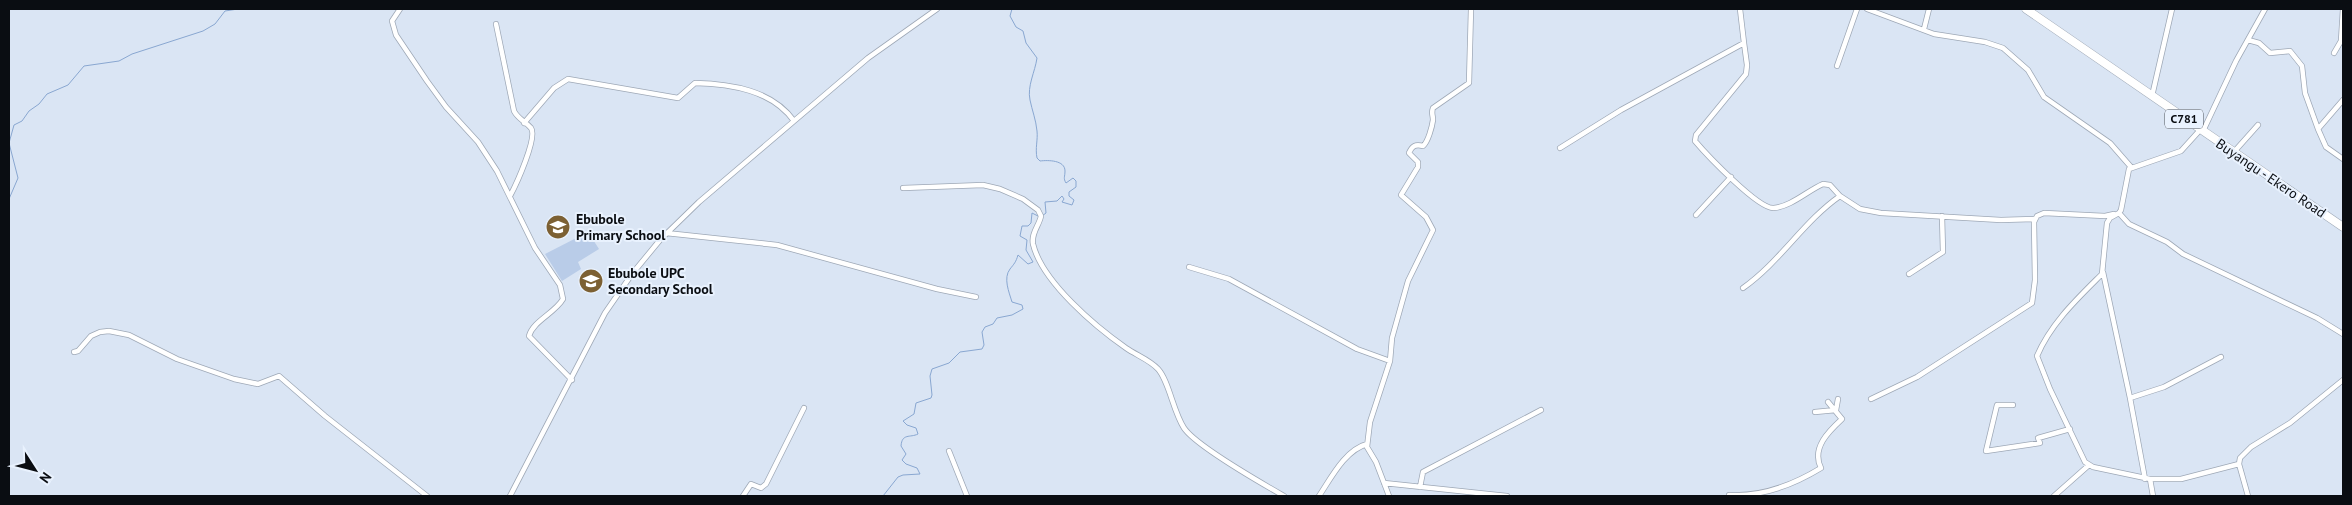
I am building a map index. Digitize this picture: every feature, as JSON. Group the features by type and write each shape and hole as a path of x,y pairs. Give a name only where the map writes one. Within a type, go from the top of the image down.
{"main road":[{"name":"Buyangu - Ekero Road","path":"2026,9 2343,227"}],"street":[{"path":"400,9 392,21 396,36 446,107 478,142 497,171 535,248 562,291 563,299 560,304 534,328 529,336 572,380"},
{"path":"510,496 572,380 605,313 632,274 666,233 687,212 868,58 937,9"},
{"path":"1389,496 1367,444 1370,422 1390,361 1392,338 1408,281 1433,230 1426,216 1401,195 1418,166 1418,162 1409,153 1412,146 1417,144 1423,146 1427,143 1433,119 1433,108 1469,83 1471,9"},
{"path":"1740,9 1747,66 1746,74 1694,138 1698,145 1757,201 1770,208 1789,203 1823,184 1830,186 1840,196 1845,197 1859,208 1868,211 2001,220 2035,219 2044,213 2105,216 2119,213"},
{"path":"1837,66 1857,9"},
{"path":"1867,9 1934,34 1985,42 2003,48 2028,70 2039,91 2050,103 2110,143 2131,167"},
{"path":"1924,29 1929,9"},
{"path":"2152,96 2172,9"},
{"path":"2153,496 2147,479 2103,272 2107,220 2119,213 2128,171 2131,167 2181,151 2201,131 2265,9"},
{"path":"2334,53 2341,41 2343,9"},
{"path":"496,24 514,111 532,130 532,143 510,196"},
{"path":"2248,40 2259,44 2270,53 2283,50 2291,51 2302,67 2305,93 2326,147 2343,159"},
{"path":"1560,148 1621,110 1744,42"},
{"path":"524,123 554,88 568,79 678,98 695,83 738,88 758,93 768,98 783,108 794,122"},
{"path":"2318,129 2343,100"},
{"path":"2233,153 2258,124"},
{"path":"1696,214 1731,177"},
{"path":"903,188 984,185 1000,189 1035,207 1041,216 1035,229 1033,244 1048,272 1070,301 1105,333 1157,368 1175,411 1189,434 1255,480 1284,496"},
{"path":"1742,288 1779,256 1815,217 1840,196"},
{"path":"2119,213 2129,224 2162,240 2183,254 2317,318 2343,334"},
{"path":"1909,274 1943,252 1942,216"},
{"path":"1871,399 1917,377 2032,303 2035,280 2035,219"},
{"path":"666,233 777,245 937,289 976,297"},
{"path":"1189,267 1228,279 1357,349 1390,361"},
{"path":"2103,272 2070,306 2055,325 2037,356 2050,389 2084,460 2090,465 2147,479 2181,479 2239,464"},
{"path":"74,352 78,351 90,336 109,331 129,335 159,351 204,370 246,382 258,384 279,376 325,416 427,496"},
{"path":"2130,398 2157,390 2221,357"},
{"path":"2248,496 2239,464 2240,458 2250,447 2290,423 2343,380"},
{"path":"1836,410 1838,399"},
{"path":"1729,495 1748,495 1779,488 1821,468 1819,464 1821,442 1827,433 1842,419 1828,402"},
{"path":"2013,405 1997,405 1986,451 2040,442 2038,438 2070,429"},
{"path":"743,496 749,485 761,488 766,484 804,408"},
{"path":"1420,487 1422,472 1541,410"},
{"path":"1815,412 1836,410"},
{"path":"1319,496 1348,455 1356,448 1367,444"},
{"path":"949,451 967,496"},
{"path":"2054,496 2090,465"},
{"path":"1384,483 1507,496"},
{"path":"1779,488 1779,496"}],"shaded area":[{"path":"588,232 599,249 578,262 581,269 562,281 545,254"}],"waterway":[{"path":"9,199 18,178 9,143 14,125 22,121 29,111 39,104 47,94 68,85 84,66 119,61 132,54 203,31 215,24 225,11 238,9"},
{"path":"1012,9 1010,16 1016,27 1023,31 1026,43 1037,58 1029,95 1036,123 1037,158 1040,161 1059,163 1064,167 1066,183 1073,178 1076,181 1076,187 1069,192 1069,196 1074,200 1072,205 1062,202 1064,199 1062,196 1057,201 1045,202 1046,213 1042,216"},
{"path":"883,496 898,477 920,474 917,468 906,464 902,460 906,454 901,446 903,439 918,434 916,428 907,425 903,421 914,414 916,403 931,398 930,376 932,369 949,363 960,352 982,349 984,345 982,332 985,327 993,324 997,318 1012,315 1023,309 1022,305 1012,302 1007,285 1007,277 1018,255 1028,264 1033,262 1026,250 1027,240 1020,236 1022,226 1028,226 1031,223 1032,213 1038,216"}],"place":[{"name":"Ebubole Primary School","path":"558,227"},
{"name":"Ebubole UPC Secondary School","path":"591,281"}]}
